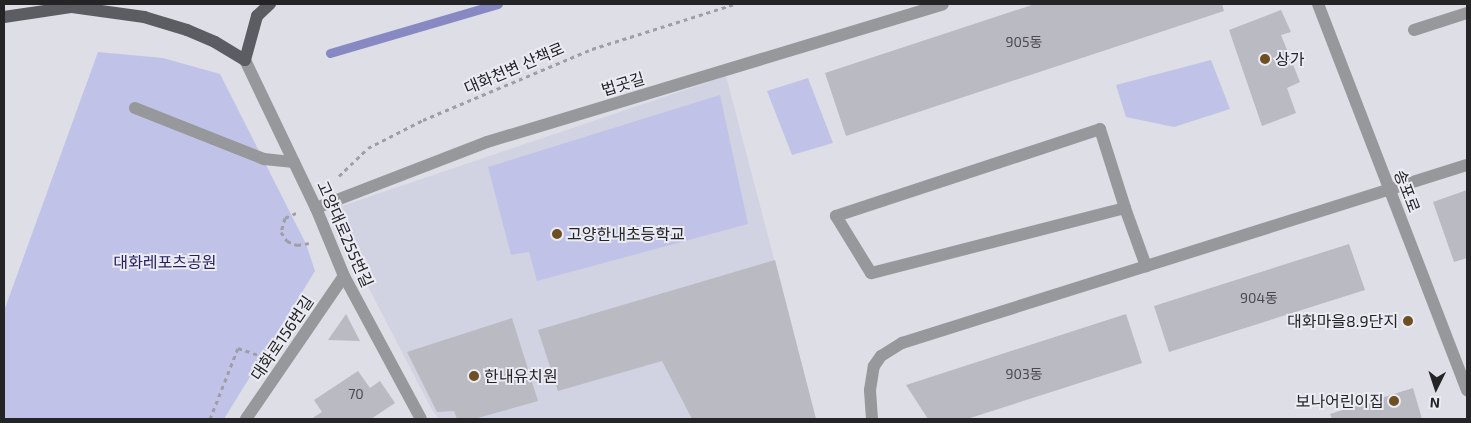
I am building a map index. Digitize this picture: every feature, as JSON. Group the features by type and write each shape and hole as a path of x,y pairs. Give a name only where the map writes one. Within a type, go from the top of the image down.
{"main road":[{"path":"4,17 72,7 144,17 187,30 215,42 246,60 256,16 270,4"}],"street":[{"name":"법곳길","path":"316,208 487,142 943,4"},
{"name":"송포로","path":"1318,4 1467,390"},
{"path":"1414,30 1467,13"},
{"name":"고양대로255번길","path":"246,60 316,208 344,276 421,419"},
{"path":"135,108 264,159 294,162"},
{"path":"1125,208 871,273 836,216 1100,129 1146,266"},
{"path":"872,419 870,390 874,366 881,356 891,348 1467,165"},
{"name":"대화로156번길","path":"246,419 344,276"}],"path":[{"name":"대화천변 산책로","path":"335,180 368,148 423,120 592,49 735,4"},
{"path":"301,212 285,218 280,232 287,241 296,246 316,240"},
{"path":"210,419 238,348 272,360"}],"shaded area":[{"name":"고양한내초등학교","path":"726,76 816,419 439,419 432,410 362,275 336,208"}],"green space":[{"name":"대화레포츠공원","path":"98,52 163,58 220,74 306,244 315,271 224,419 4,419 4,311"},
{"path":"1211,60 1230,109 1174,127 1126,117 1116,85"},
{"path":"808,78 833,143 792,155 767,91"},
{"path":"720,95 748,224 537,281 529,252 511,255 488,167"}],"building":[{"path":"1035,4 1222,4 1224,11 846,136 825,73"},
{"name":"상가","path":"1281,10 1291,32 1281,35 1300,82 1287,88 1296,113 1262,126 1229,30"},
{"path":"1467,190 1467,258 1454,262 1433,202"},
{"path":"1349,244 1365,290 1169,352 1154,306"},
{"path":"775,260 816,419 692,419 662,361 558,391 538,330"},
{"path":"346,314 360,341 328,340"},
{"path":"1126,314 1142,363 967,419 928,419 906,385"},
{"name":"한내유치원","path":"512,318 538,401 474,419 457,419 454,411 437,412 407,352"},
{"path":"358,371 370,388 380,381 395,403 371,419 311,419 322,412 314,400"},
{"name":"보나어린이집","path":"1413,388 1422,419 1332,419 1330,414"}],"waterway":[{"path":"330,53 498,4"}],"place":[{"name":"상가","path":"1265,59"},
{"name":"고양한내초등학교","path":"557,234"},
{"name":"대화마을8.9단지","path":"1408,321"},
{"name":"한내유치원","path":"474,376"},
{"name":"보나어린이집","path":"1394,401"}]}
